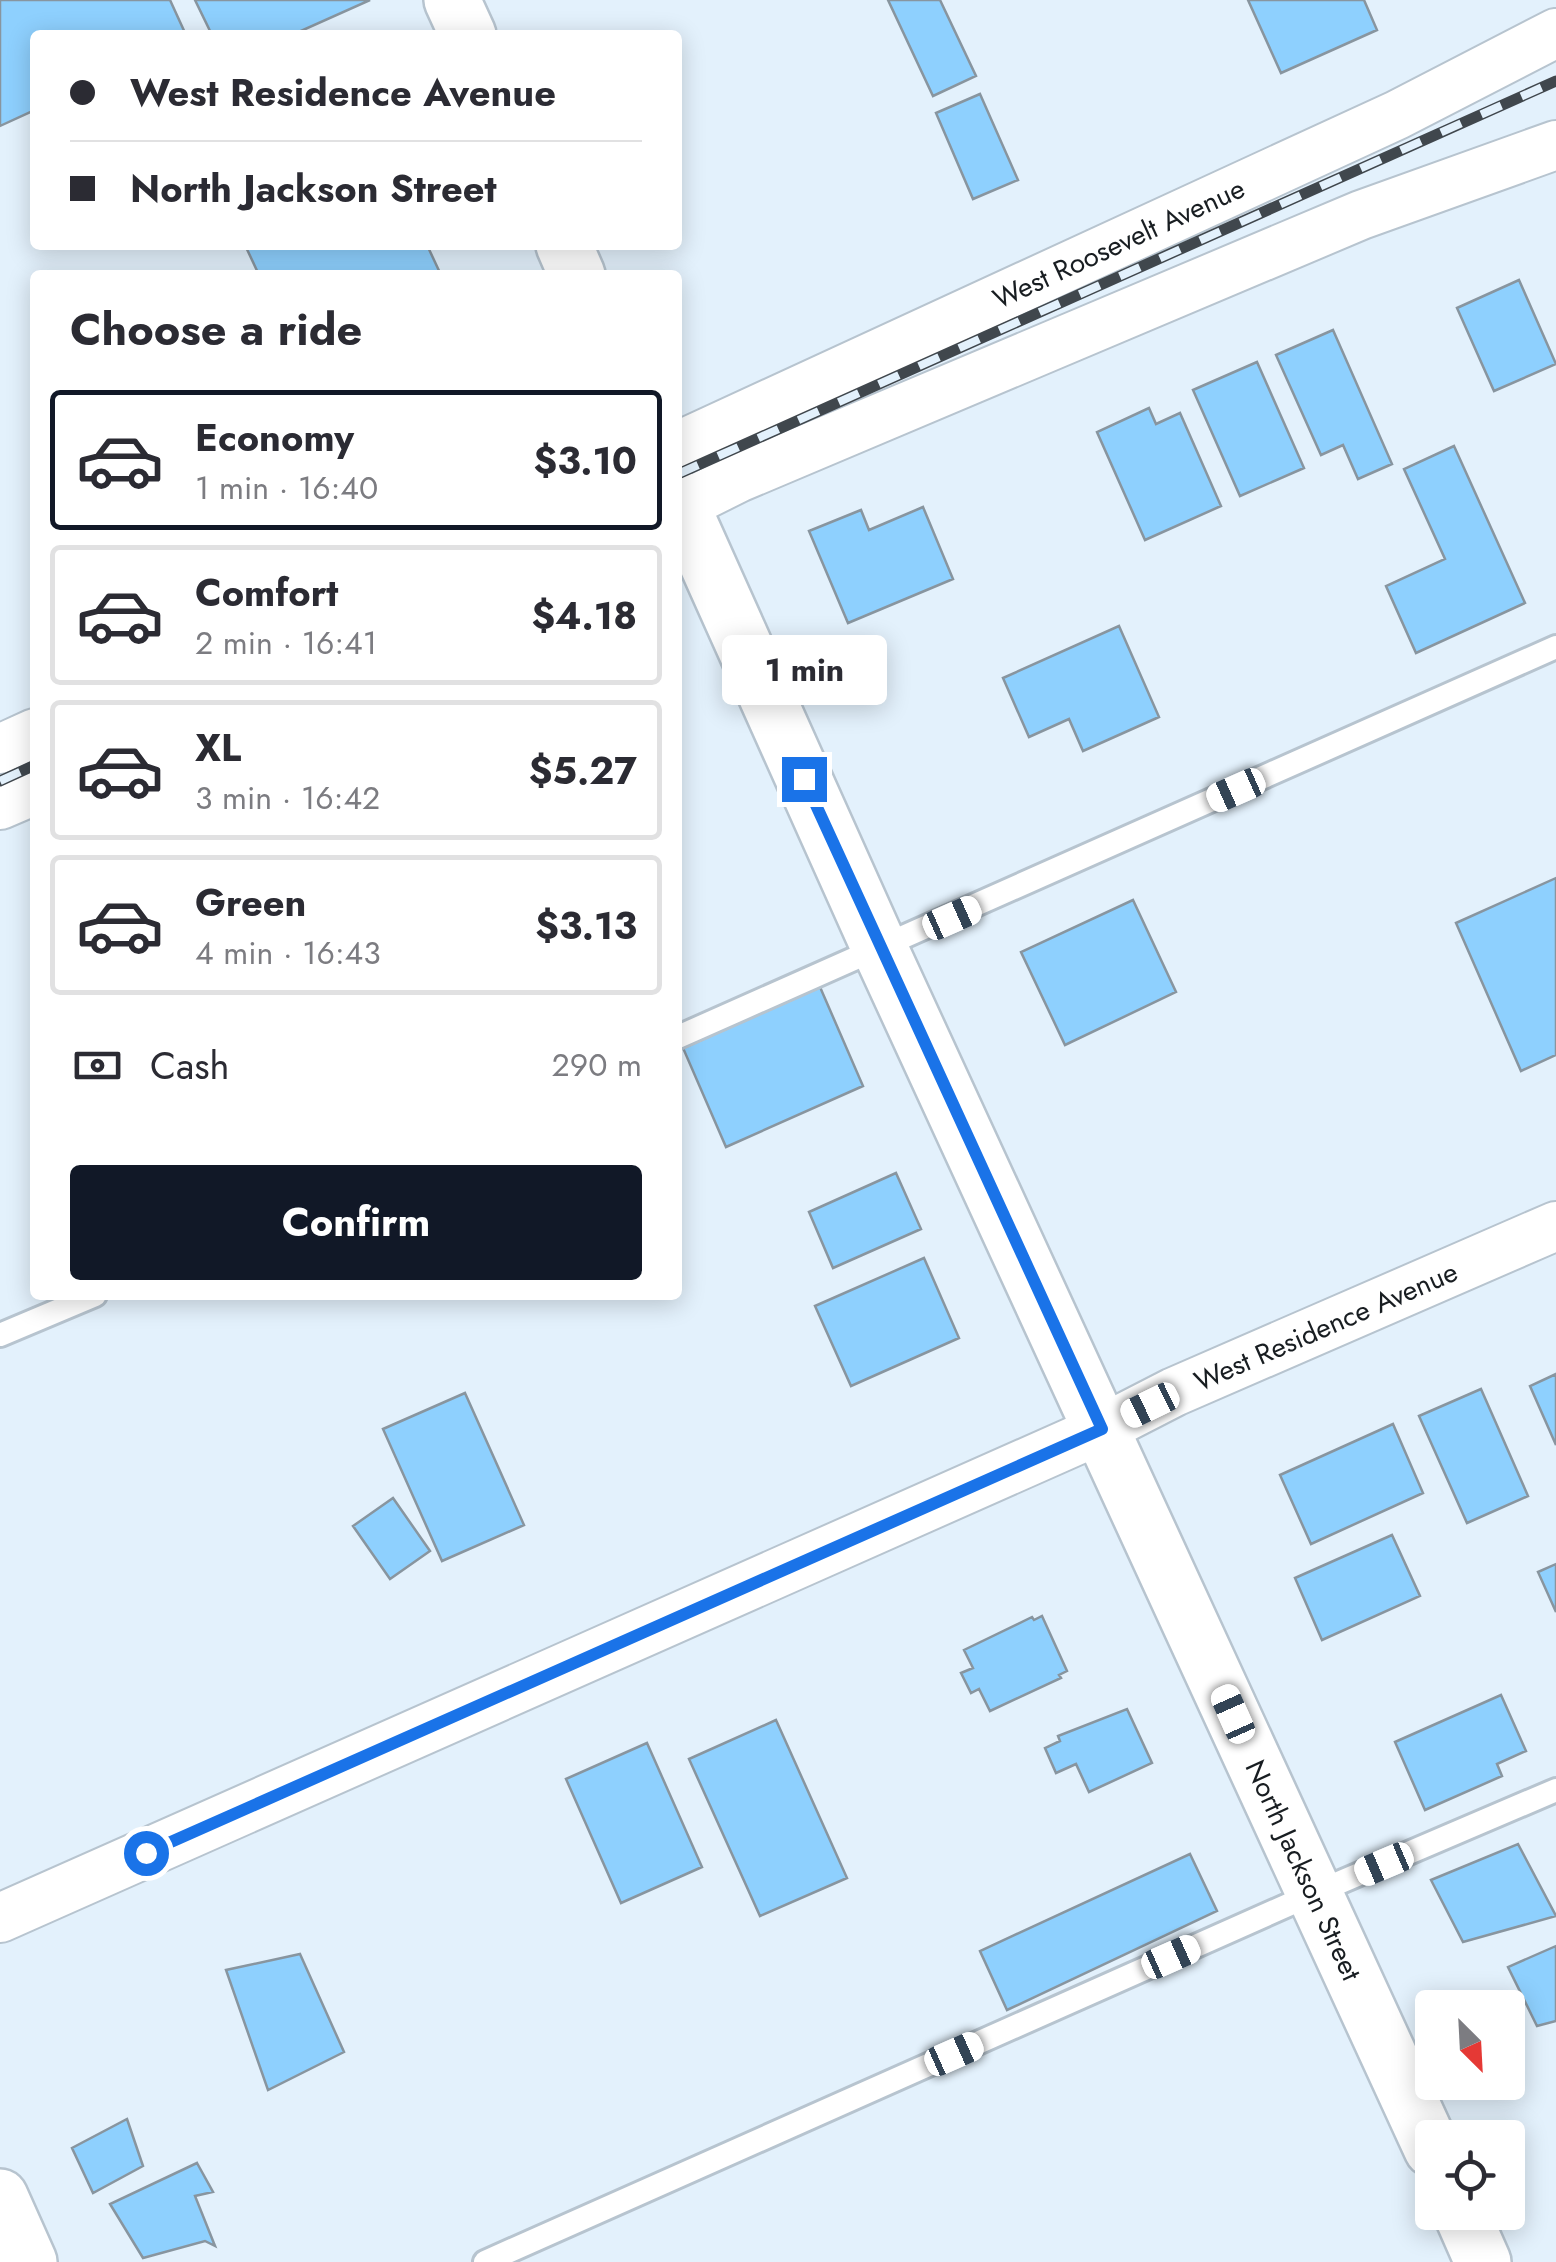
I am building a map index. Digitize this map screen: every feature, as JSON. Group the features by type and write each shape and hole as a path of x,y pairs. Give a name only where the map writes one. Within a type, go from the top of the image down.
{"street":[{"path":"452,0 466,30"},
{"name":"West Roosevelt Avenue","path":"682,444 1397,115 1556,33"},
{"path":"682,503 1361,215 1556,145"},
{"name":"North Jackson Street","path":"682,511 1419,2120"},
{"path":"0,748 30,735"},
{"path":"0,805 30,792"},
{"name":"West Residence Avenue","path":"0,1918 1102,1429 1174,1392 1556,1226"},
{"path":"0,2197 29,2262"},
{"path":"1470,2230 1484,2262"}],"lane":[{"path":"682,1036 1556,647"},
{"path":"0,1335 83,1300"},
{"path":"485,2262 1556,1790"}],"building":[{"path":"0,0 170,0 184,30 30,30 30,112 0,126"},
{"path":"195,0 370,0 303,30 210,30"},
{"path":"888,0 940,0 976,76 933,96"},
{"path":"1248,0 1364,0 1377,30 1281,73"},
{"path":"980,94 1018,180 973,199 936,113"},
{"path":"247,250 429,250 439,270 257,270"},
{"path":"1519,280 1556,364 1494,391 1457,308"},
{"path":"1333,330 1392,464 1358,479 1343,445 1321,455 1276,355"},
{"path":"1257,362 1304,468 1240,496 1193,390"},
{"path":"1149,408 1156,424 1180,413 1221,506 1145,540 1097,432"},
{"path":"1454,446 1525,603 1416,653 1386,586 1445,559 1404,469"},
{"path":"923,507 953,579 848,623 809,531 861,510 869,530"},
{"path":"1119,626 1159,717 1083,751 1069,719 1029,737 1003,678"},
{"path":"1556,878 1556,1055 1521,1071 1456,923"},
{"path":"1133,900 1176,992 1065,1045 1021,952"},
{"path":"820,987 863,1086 726,1147 683,1048"},
{"path":"896,1173 921,1229 833,1268 809,1212"},
{"path":"924,1258 959,1338 851,1386 815,1306"},
{"path":"1556,1374 1556,1445 1530,1386"},
{"path":"1481,1389 1528,1496 1467,1523 1419,1416"},
{"path":"465,1393 524,1525 442,1561 383,1429"},
{"path":"1393,1424 1423,1493 1311,1544 1280,1475"},
{"path":"393,1498 430,1551 390,1579 353,1526"},
{"path":"1392,1535 1420,1596 1322,1640 1295,1578"},
{"path":"1556,1564 1556,1612 1538,1572"},
{"path":"1042,1616 1067,1671 1059,1675 1061,1678 990,1711 979,1689 971,1693 961,1673 973,1668 964,1650 1032,1617 1034,1620"},
{"path":"1501,1695 1526,1751 1497,1764 1502,1776 1425,1810 1395,1742"},
{"path":"1127,1709 1152,1763 1089,1792 1076,1764 1056,1773 1045,1748 1060,1741 1058,1736"},
{"path":"776,1720 847,1878 760,1916 689,1759"},
{"path":"647,1743 702,1867 621,1903 566,1779"},
{"path":"1518,1844 1556,1916 1463,1942 1431,1880"},
{"path":"1190,1854 1217,1911 1007,2010 980,1951"},
{"path":"1556,1946 1556,2021 1537,2026 1525,2002 1525,1990 1519,1990 1508,1967"},
{"path":"300,1954 344,2052 268,2090 226,1970"},
{"path":"127,2119 143,2166 93,2193 72,2148"},
{"path":"197,2163 213,2192 195,2196 215,2246 205,2241 143,2258 110,2204"}],"railway":[{"path":"682,472 1556,81"},
{"path":"0,781 30,767"}],"route":[{"path":"146,1853 1102,1429 804,779"}]}
